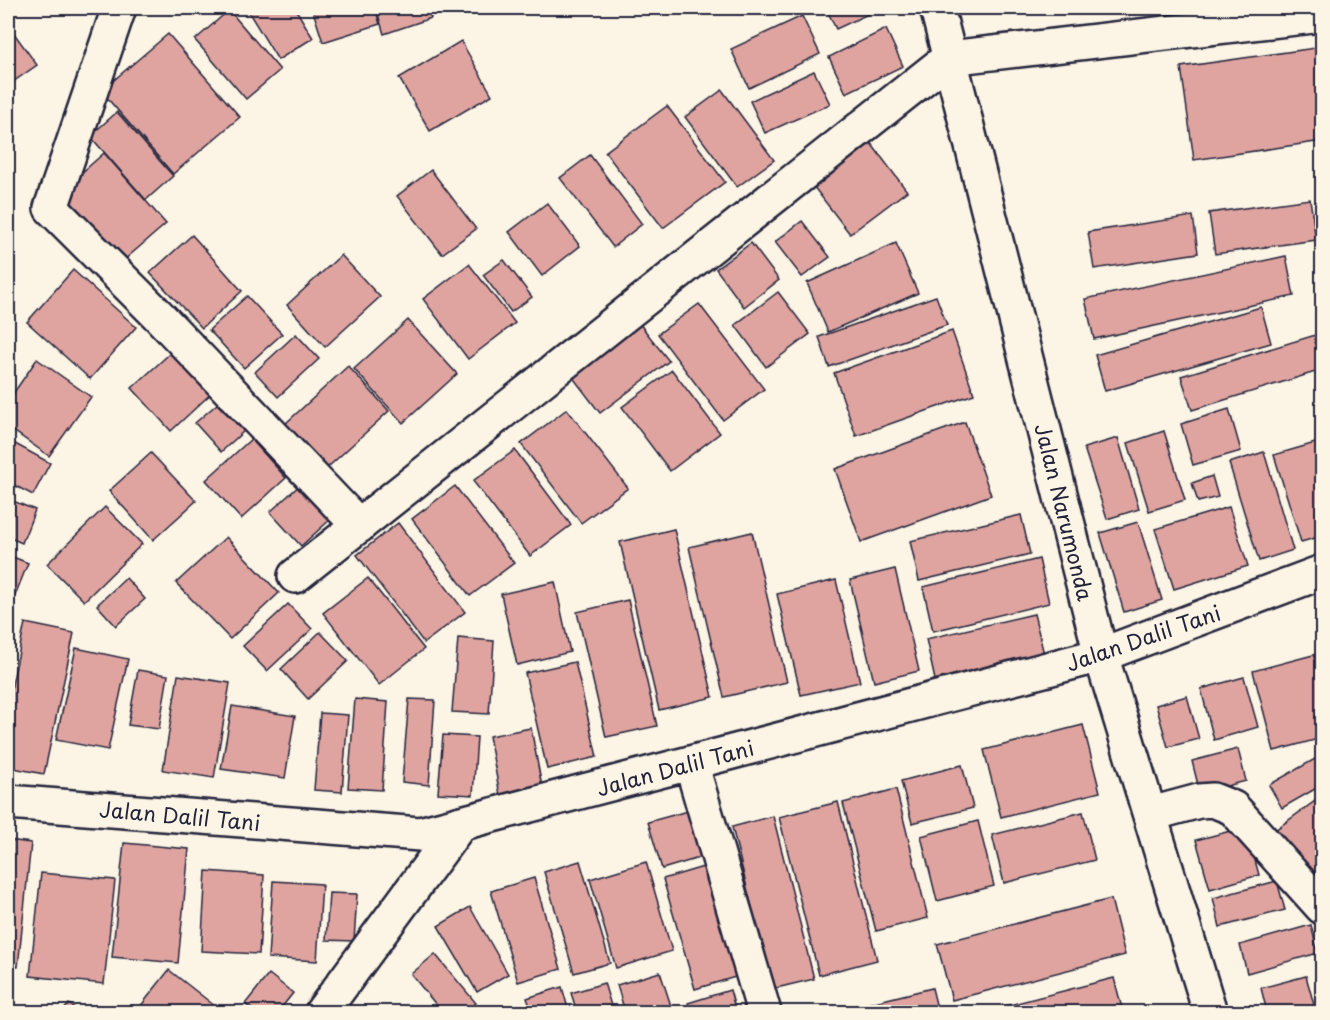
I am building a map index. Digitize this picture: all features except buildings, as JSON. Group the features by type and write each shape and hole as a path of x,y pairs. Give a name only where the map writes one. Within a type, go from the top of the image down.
{"street":[{"path":"119,8 51,208 181,338 358,526"},
{"name":"Jalan Narumonda","path":"937,8 1101,655 1210,1012"},
{"path":"295,576 949,58 1323,15"},
{"name":"Jalan Dalil Tani","path":"8,802 420,834 1101,655 1323,572"},
{"path":"691,763 764,1012"},
{"path":"1150,814 1199,801 1214,800 1233,808 1323,907"},
{"path":"322,1012 461,823"}]}
